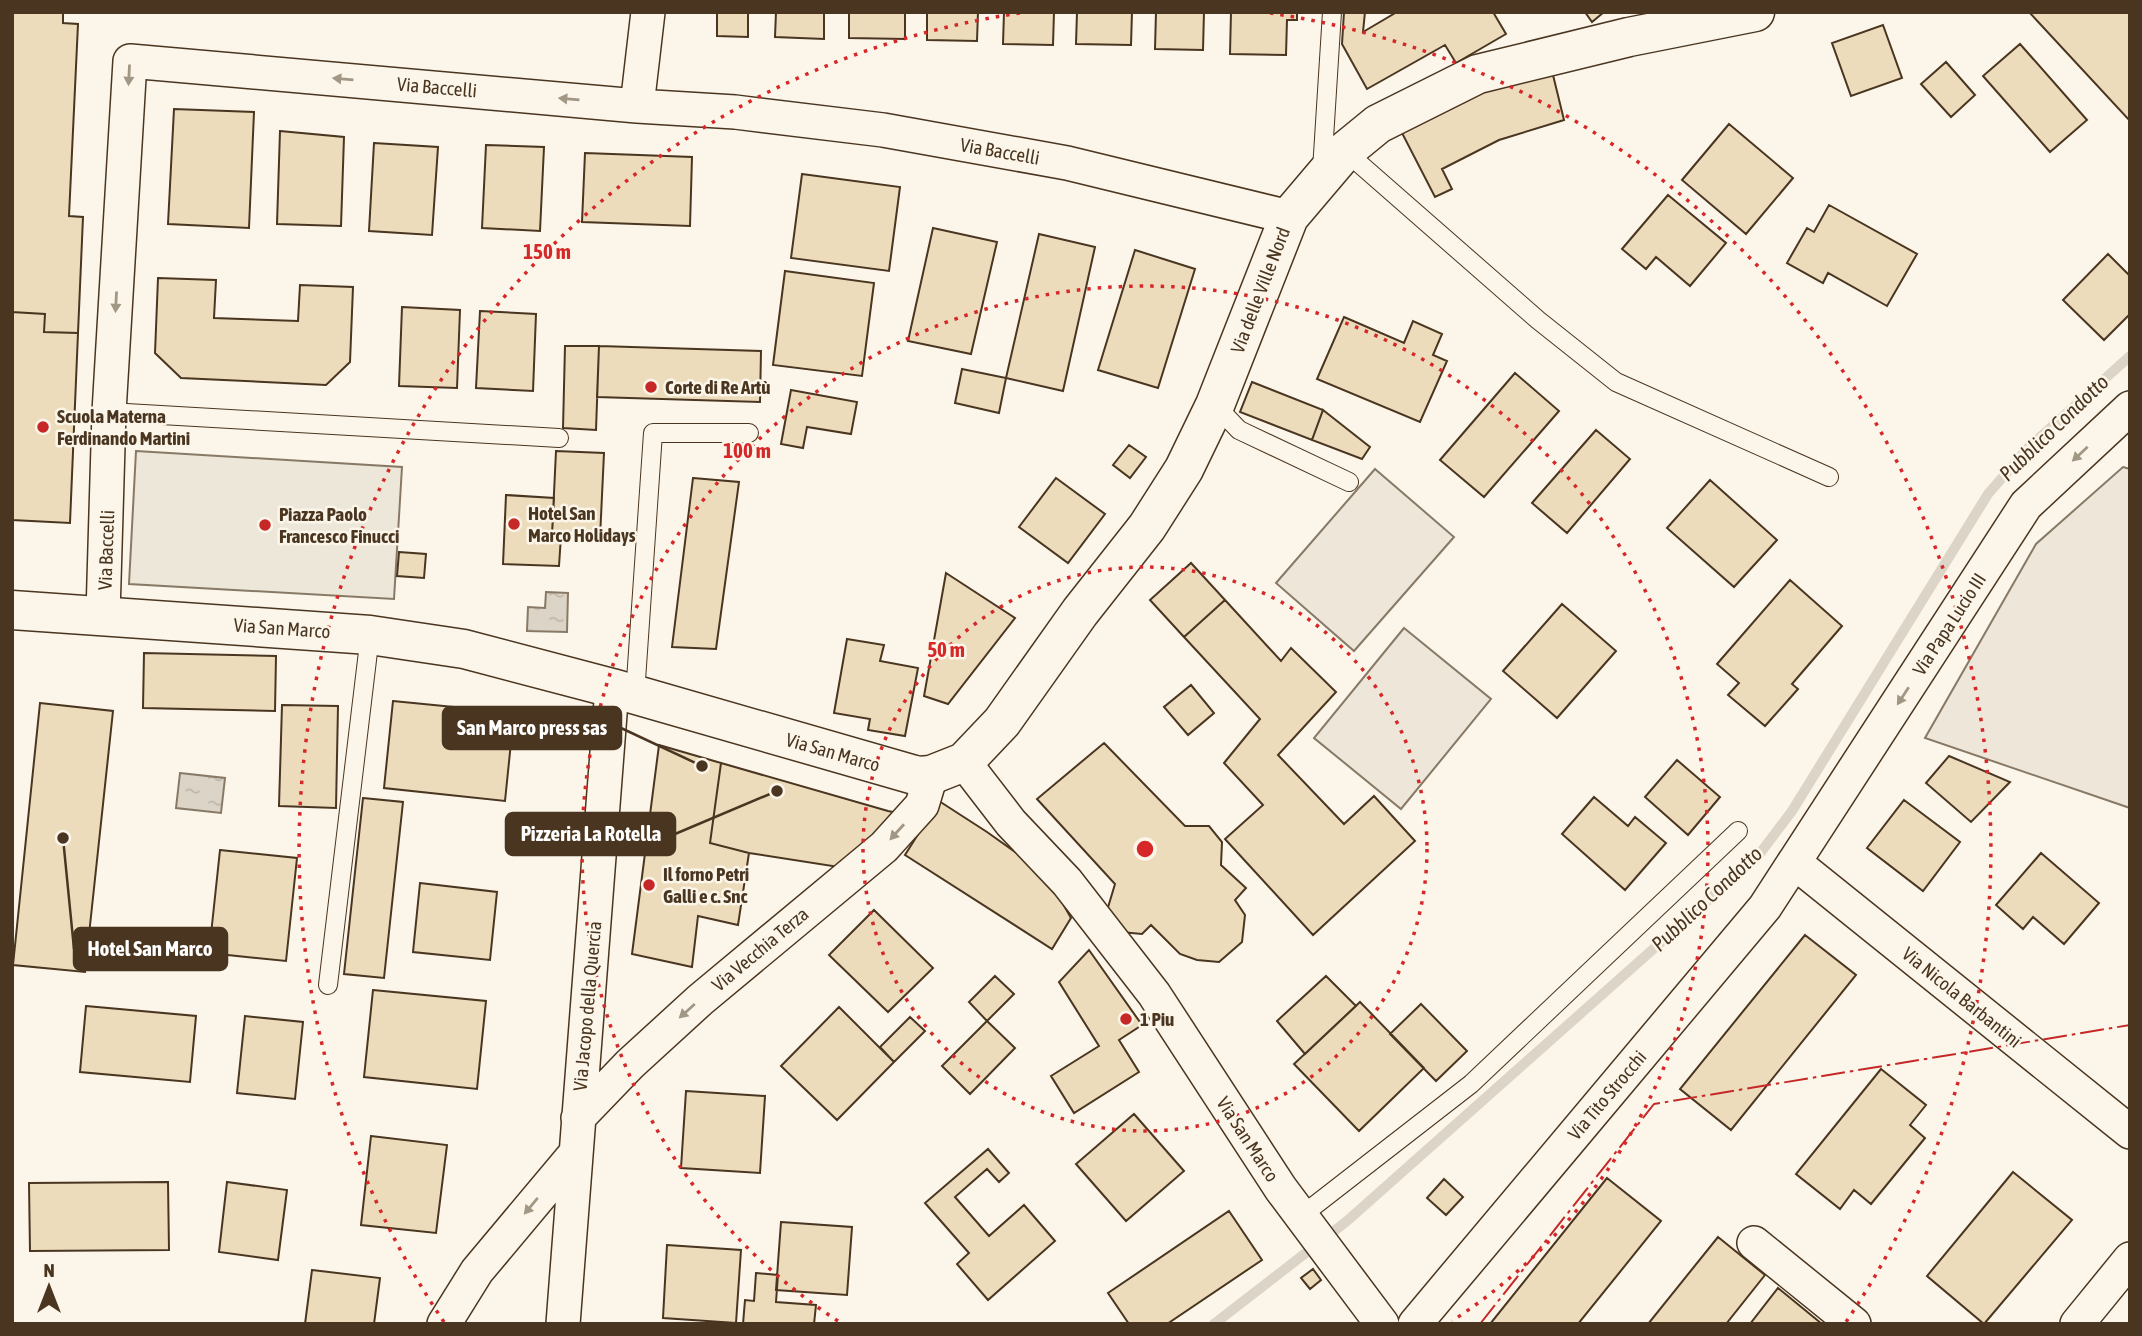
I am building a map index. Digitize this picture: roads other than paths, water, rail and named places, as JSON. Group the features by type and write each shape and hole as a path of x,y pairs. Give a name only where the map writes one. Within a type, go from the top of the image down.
{"street":[{"path":"637,106 648,12"},
{"name":"Via delle Ville Nord","path":"947,768 1002,722 1080,612 1147,527 1184,468 1215,405 1289,217 1333,164 1378,124 1478,74 1629,37 1755,12"},
{"name":"Via Baccelli","path":"103,614 109,412 130,61 637,106 735,112 883,130 1067,163 1289,217"},
{"name":"Via Papa Lucio III","path":"1794,862 2026,505 2130,408"},
{"name":"Via San Marco","path":"12,610 103,614 370,635 464,649 919,776 947,768 1011,823 1067,882 1154,994 1305,1222 1382,1324"},
{"name":"Via Jacopo della Quercia","path":"563,1324 578,1118 623,692"},
{"name":"Via Vecchia Terza","path":"578,1118 629,1064 700,1000 884,846 922,805 947,768"},
{"name":"Via Nicola Barbantini","path":"1794,862 2130,1132"},
{"name":"Via Tito Strocchi","path":"1415,1324 1765,907 1794,862"},
{"path":"444,1324 477,1271 575,1154"},
{"path":"1754,1243 1854,1324"},
{"path":"2077,1324 2130,1259"}],"lane":[{"path":"1332,12 1333,164 1615,382 1829,477"},
{"path":"1215,405 1239,430 1349,482"},
{"path":"109,412 559,438"},
{"path":"623,692 653,433 749,433"},
{"path":"328,985 370,635"},
{"path":"1305,1222 1471,1084 1738,831"}],"water":[{"path":"546,592 568,593 567,632 527,631 528,607 545,608"},
{"path":"180,773 225,778 221,813 176,808"}],"waterway":[{"name":"Pubblico Condotto","path":"1214,1324 1347,1221 1758,856 1792,811 1988,494 2028,448 2130,356"}],"place":[{"name":"Corte di Re Artù","path":"651,387"},
{"name":"Scuola Materna Ferdinando Martini","path":"43,427"},
{"name":"Hotel San Marco Holidays","path":"514,524"},
{"name":"Piazza Paolo Francesco Finucci","path":"265,525"},
{"name":"San Marco press sas","path":"702,766"},
{"name":"Pizzeria La Rotella","path":"777,791"},
{"name":"Hotel San Marco","path":"63,838"},
{"name":"Il forno Petri Galli e c. Snc","path":"649,885"},
{"name":"1 Piu","path":"1126,1019"}]}
